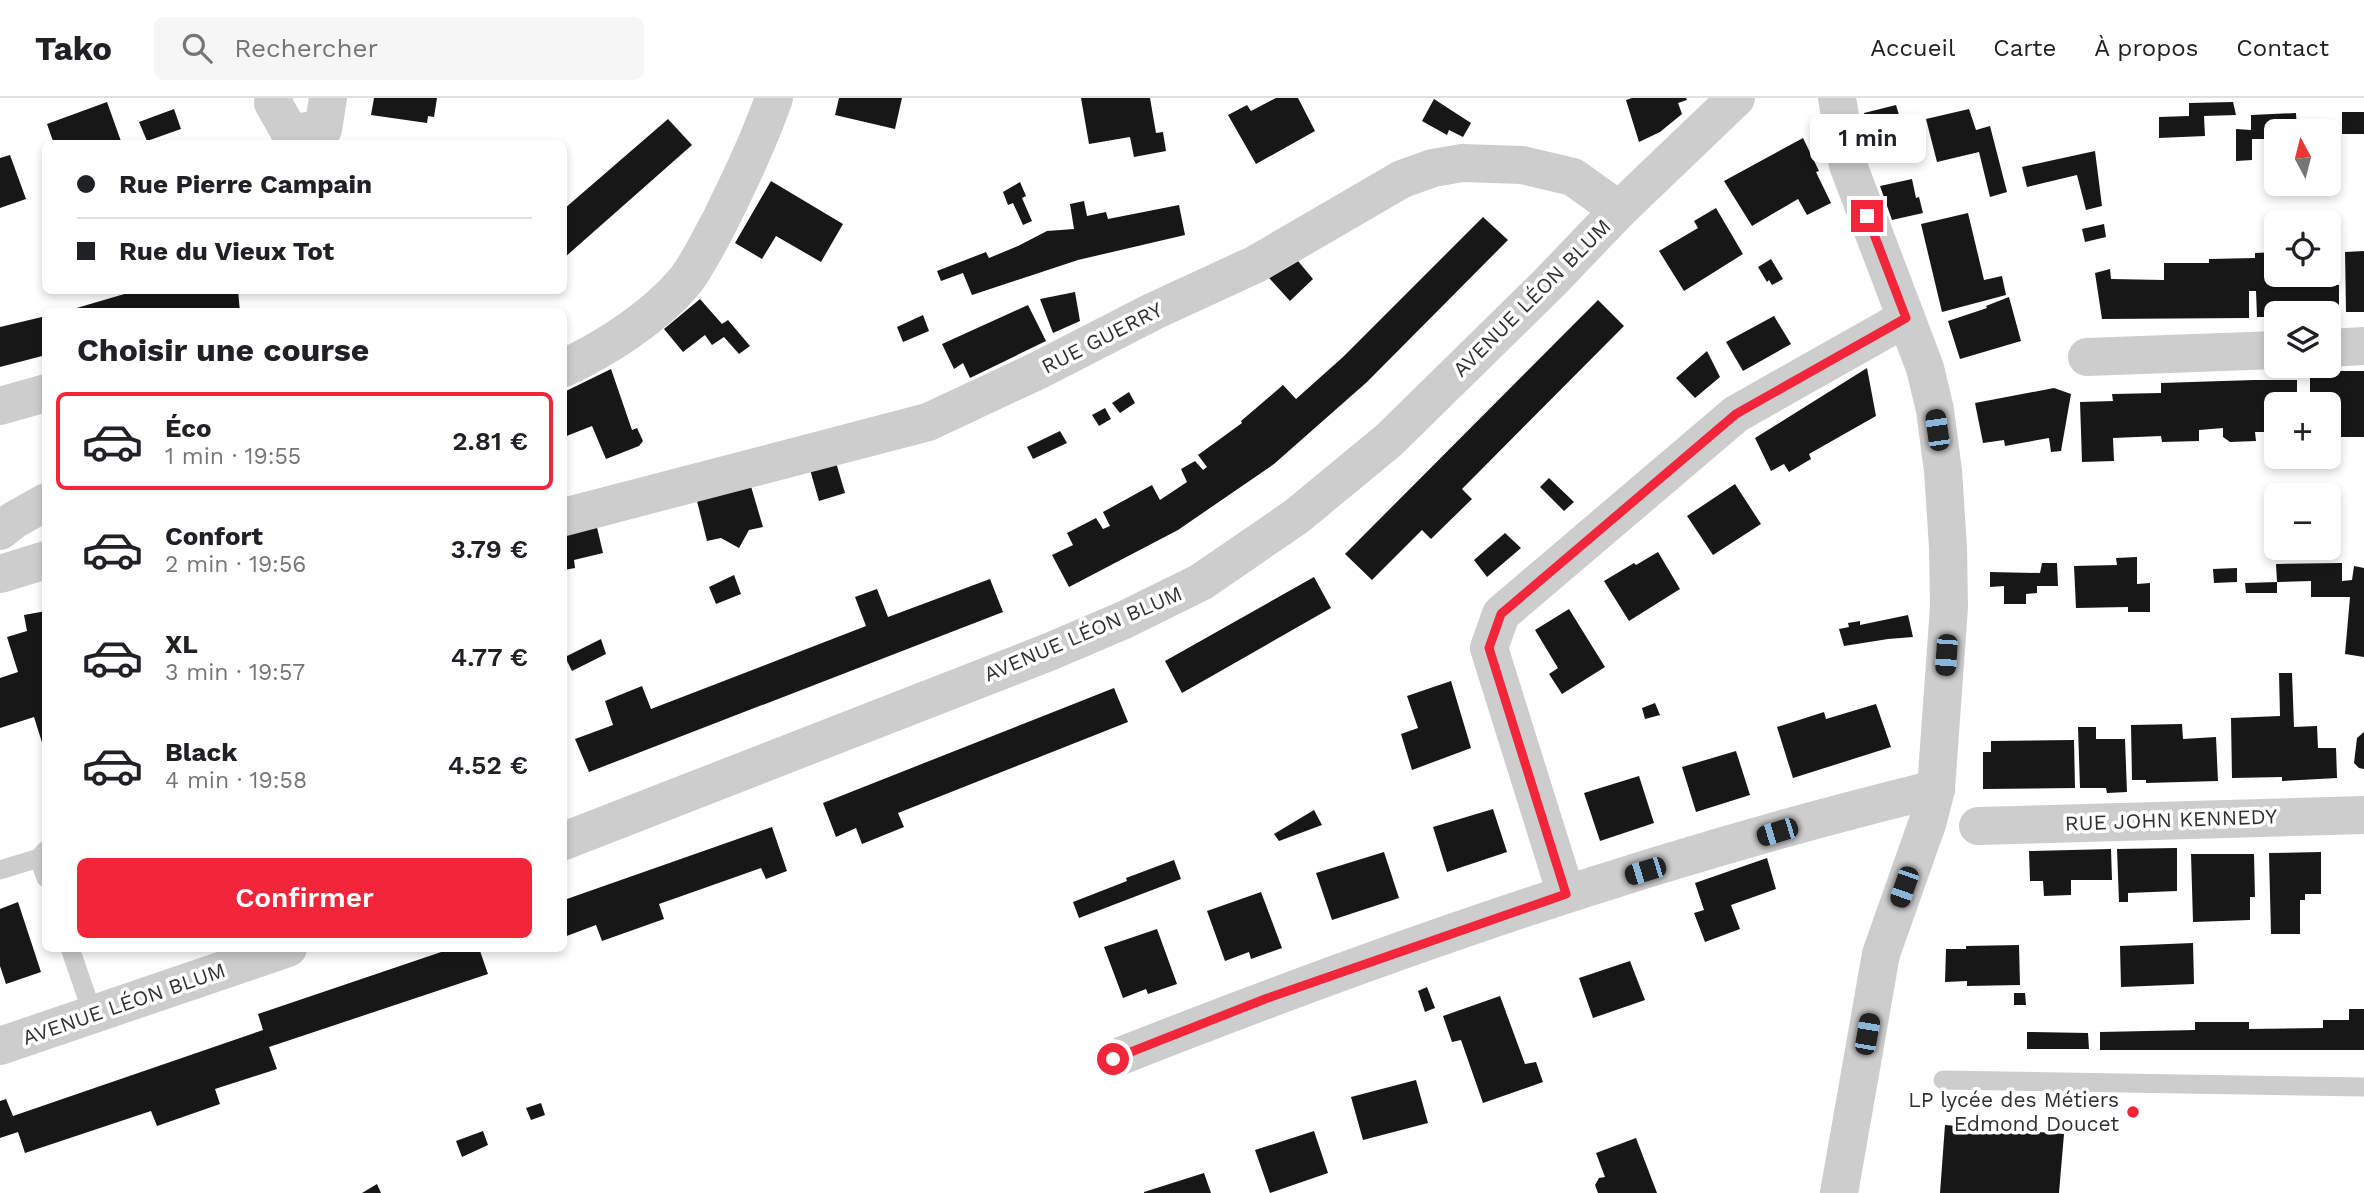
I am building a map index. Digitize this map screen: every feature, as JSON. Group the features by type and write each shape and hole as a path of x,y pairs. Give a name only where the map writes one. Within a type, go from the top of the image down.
{"street":[{"path":"274,98 273,103 290,133 323,129 328,98"},
{"path":"567,367 589,356 645,318 685,281 708,243 749,161 774,98"},
{"name":"AVENUE LÉON BLUM","path":"567,840 1049,652 1125,620 1201,582 1297,516 1389,440 1550,282 1619,209 1736,98"},
{"path":"1837,98 1849,165 1925,369 1943,471 1948,547 1947,643 1936,789 1928,821 1881,954 1839,1193"},
{"name":"RUE GUERRY","path":"567,516 928,422 1037,372 1154,311 1255,264 1402,179 1433,168 1462,163 1522,165 1573,177 1619,209"},
{"path":"1566,894 1489,648 1501,614 1736,414 1906,318"},
{"path":"2341,347 2364,346"},
{"path":"2087,358 2264,351"},
{"path":"0,406 42,394"},
{"path":"0,531 42,504"},
{"path":"0,574 42,561"},
{"path":"1113,1059 1265,999 1566,894 1830,816 1936,789"},
{"name":"RUE JOHN KENNEDY","path":"1978,826 2364,815"},
{"name":"AVENUE LÉON BLUM","path":"0,1046 276,952"}],"lane":[{"path":"0,870 42,854"},
{"path":"71,952 93,1015"},
{"path":"1943,1080 2364,1087"}],"building":[{"path":"374,98 437,98 434,117 428,116 427,123 371,115"},
{"path":"839,98 902,98 895,129 835,115"},
{"path":"1081,98 1150,98 1156,133 1163,132 1166,151 1134,157 1130,137 1089,144"},
{"path":"1276,98 1298,98 1315,131 1256,164 1228,115 1247,105 1251,111"},
{"path":"1434,99 1471,123 1463,137 1449,130 1447,135 1422,121"},
{"path":"1626,100 1687,100 1678,103 1682,114 1660,132 1639,142"},
{"path":"107,102 121,140 53,140 47,124"},
{"path":"2233,102 2236,115 2204,116 2205,136 2159,138 2159,117 2189,116 2189,103"},
{"path":"1896,105 1902,125 1866,135 1864,113"},
{"path":"174,109 181,129 147,140 139,122"},
{"path":"1969,109 1976,130 1990,126 2007,192 1990,197 1979,152 1937,162 1926,119"},
{"path":"2342,112 2364,112 2364,134 2342,134"},
{"path":"2296,113 2296,119 2264,119 2264,139 2252,139 2252,160 2236,161 2236,129 2251,130 2251,115"},
{"path":"668,119 692,145 567,255 567,206"},
{"path":"1803,138 1831,203 1807,215 1798,199 1752,226 1724,181"},
{"path":"2095,151 2102,206 2086,210 2077,175 2027,187 2022,167"},
{"path":"10,155 26,199 0,208 0,158"},
{"path":"1912,179 1923,213 1892,220 1880,186"},
{"path":"771,181 843,224 821,262 776,236 762,259 735,243"},
{"path":"1020,182 1026,196 1022,198 1032,221 1023,225 1013,203 1008,205 1003,192"},
{"path":"1084,201 1087,216 1106,212 1108,219 1179,205 1185,235 1078,260 972,295 963,273 941,281 937,271 986,252 989,258 1047,231 1074,229 1070,204"},
{"path":"1716,208 1743,254 1684,291 1659,251 1698,228 1694,221"},
{"path":"1968,213 1984,280 2002,276 2006,295 1942,312 1921,224"},
{"path":"1483,217 1508,240 1367,382 1274,464 1178,530 1069,587 1052,555 1073,545 1067,533 1096,518 1103,529 1110,526 1103,512 1152,485 1160,500 1187,482 1181,469 1195,461 1203,470 1207,467 1198,455 1242,423 1241,421 1283,385 1296,399 1343,357"},
{"path":"2104,224 2106,237 2085,242 2082,229"},
{"path":"2364,251 2364,312 2346,312 2345,252"},
{"path":"2255,253 2264,253 2264,287 2339,287 2339,301 2264,301 2264,317 2257,317 2256,291 2249,291 2249,318 2102,319 2095,273 2110,269 2111,279 2164,280 2164,263 2209,263 2209,259 2255,258"},
{"path":"1771,259 1783,279 1772,285 1769,280 1767,282 1758,267"},
{"path":"1298,261 1313,279 1290,301 1269,278"},
{"path":"1075,292 1080,321 1053,333 1040,299"},
{"path":"124,294 238,294 240,308 77,308"},
{"path":"2009,297 2021,341 1960,359 1948,321 1987,308 1986,306"},
{"path":"700,299 722,324 728,320 750,346 739,354 724,337 712,345 705,335 683,352 664,329"},
{"path":"1598,300 1624,326 1462,489 1472,499 1431,539 1422,530 1372,580 1345,554"},
{"path":"1028,305 1046,341 970,378 963,363 954,369 942,344"},
{"path":"923,315 929,331 903,342 897,327"},
{"path":"1774,316 1791,344 1743,371 1726,342"},
{"path":"42,317 42,356 0,367 0,327"},
{"path":"1707,351 1720,377 1695,398 1676,378"},
{"path":"1867,368 1876,416 1809,454 1811,459 1789,472 1784,464 1771,471 1755,438"},
{"path":"611,369 632,430 637,428 643,441 639,446 606,459 592,426 567,436 567,391"},
{"path":"2341,371 2364,371 2364,437 2341,437 2341,392 2310,392 2310,378 2341,378"},
{"path":"2297,380 2297,392 2264,392 2264,432 2255,432 2256,441 2230,442 2223,437 2223,428 2199,430 2199,441 2162,442 2161,436 2113,438 2114,461 2082,462 2080,402 2113,401 2112,394 2161,393 2161,383"},
{"path":"2054,388 2071,394 2061,451 2051,452 2049,438 2005,446 2004,440 1983,443 1975,403"},
{"path":"1129,392 1135,403 1120,413 1112,403"},
{"path":"1105,408 1111,419 1099,426 1092,415"},
{"path":"1060,431 1067,443 1033,459 1027,447"},
{"path":"835,459 845,493 819,501 809,466"},
{"path":"1549,478 1574,502 1564,511 1540,487"},
{"path":"750,483 763,527 749,530 739,548 721,538 707,541 696,497"},
{"path":"1735,484 1761,524 1713,555 1687,516"},
{"path":"596,523 603,553 574,560 575,568 567,569 567,530"},
{"path":"1505,533 1521,548 1487,577 1474,560"},
{"path":"1658,552 1680,589 1629,621 1604,581"},
{"path":"2137,557 2137,584 2150,583 2150,612 2128,612 2128,607 2076,608 2074,566 2117,565 2116,558"},
{"path":"2042,563 2057,563 2058,586 2037,586 2037,593 2026,594 2026,604 2004,604 2004,586 1990,587 1990,572 2040,573"},
{"path":"2342,563 2342,581 2352,580 2354,566 2364,568 2364,657 2345,654 2350,597 2311,597 2311,581 2277,582 2276,564"},
{"path":"2237,568 2237,582 2214,583 2213,569"},
{"path":"734,575 741,594 716,604 709,587"},
{"path":"1314,577 1331,608 1182,693 1165,661"},
{"path":"990,579 1003,612 589,772 575,739 613,725 605,701 642,686 651,709 866,626 855,597 877,589 888,617"},
{"path":"2277,582 2277,593 2246,593 2245,583"},
{"path":"1569,609 1605,667 1562,694 1549,674 1558,668 1535,630"},
{"path":"42,612 42,742 34,717 0,728 0,678 18,672 7,637 27,631 24,615"},
{"path":"1908,615 1913,637 1844,646 1839,629 1849,627 1848,623 1860,621 1860,625"},
{"path":"601,639 606,654 572,671 567,656"},
{"path":"2279,673 2292,673 2294,727 2317,726 2318,748 2336,748 2337,778 2282,781 2282,777 2232,778 2231,718 2280,716"},
{"path":"1451,681 1471,748 1412,770 1401,734 1418,728 1407,696"},
{"path":"1114,688 1128,722 898,813 904,827 862,844 856,828 836,837 823,803"},
{"path":"1655,703 1660,715 1645,719 1642,708"},
{"path":"1876,704 1891,747 1793,778 1777,727 1824,712 1826,719"},
{"path":"2182,724 2183,739 2216,737 2218,781 2146,783 2146,780 2132,780 2131,725"},
{"path":"2078,727 2096,727 2096,739 2125,739 2127,792 2107,793 2106,788 2080,788"},
{"path":"2364,732 2364,769 2354,763 2357,738"},
{"path":"2074,740 2075,788 1983,789 1983,752 1991,752 1991,741"},
{"path":"1736,751 1750,795 1696,812 1682,767"},
{"path":"1639,776 1654,823 1600,841 1584,793"},
{"path":"1493,809 1507,852 1447,872 1433,827"},
{"path":"1314,810 1322,825 1279,841 1274,834"},
{"path":"772,827 787,871 766,879 761,868 659,904 664,919 602,941 596,925 567,936 567,899"},
{"path":"2177,848 2177,891 2128,893 2128,902 2119,902 2117,849"},
{"path":"2111,849 2112,880 2071,880 2071,895 2044,896 2043,881 2030,881 2029,851"},
{"path":"1384,852 1399,898 1332,920 1316,873"},
{"path":"2321,852 2321,894 2305,894 2305,900 2300,900 2300,934 2271,934 2269,853"},
{"path":"2191,854 2254,854 2255,897 2250,897 2250,920 2193,922"},
{"path":"1767,858 1776,889 1731,905 1740,929 1705,942 1694,913 1704,910 1695,883"},
{"path":"1174,860 1181,879 1079,918 1073,902"},
{"path":"1261,892 1282,948 1251,959 1249,952 1225,961 1207,911"},
{"path":"18,902 41,972 6,984 0,966 0,909"},
{"path":"1157,929 1177,984 1148,994 1146,989 1123,998 1104,947"},
{"path":"2193,943 2194,984 2121,987 2120,946"},
{"path":"2019,945 2020,985 1967,986 1967,981 1945,982 1946,949"},
{"path":"441,952 480,952 488,974 269,1047 277,1069 215,1089 220,1104 157,1126 151,1111 25,1153 18,1132 0,1138 0,1101 6,1099 13,1116 263,1030 258,1014"},
{"path":"1630,961 1645,1000 1593,1018 1579,978"},
{"path":"1427,987 1435,1008 1425,1012 1418,991"},
{"path":"2014,993 2025,993 2026,1005 2014,1005"},
{"path":"1500,996 1525,1064 1536,1062 1543,1082 1483,1103 1461,1040 1452,1042 1443,1016"},
{"path":"2349,1009 2364,1009 2364,1050 2100,1050 2100,1032 2195,1030 2195,1022 2249,1022 2249,1029 2323,1028 2323,1020 2349,1020"},
{"path":"2027,1032 2088,1033 2089,1049 2027,1049"},
{"path":"1416,1080 1428,1123 1363,1140 1351,1097"},
{"path":"541,1103 545,1115 531,1120 526,1108"},
{"path":"1945,1125 2064,1134 2059,1193 1940,1193"},
{"path":"483,1131 488,1145 462,1157 456,1141"},
{"path":"1314,1131 1328,1173 1270,1193 1255,1150"},
{"path":"1636,1138 1657,1193 1598,1193 1595,1185 1599,1178 1605,1177 1596,1153"},
{"path":"1204,1173 1211,1193 1144,1193 1144,1192"},
{"path":"377,1184 381,1193 362,1193"}],"place":[{"name":"LP lycée des Métiers Edmond Doucet","path":"2133,1112"}],"route":[{"path":"1113,1059 1265,999 1566,894 1489,648 1501,614 1736,414 1906,318 1867,216"}]}
